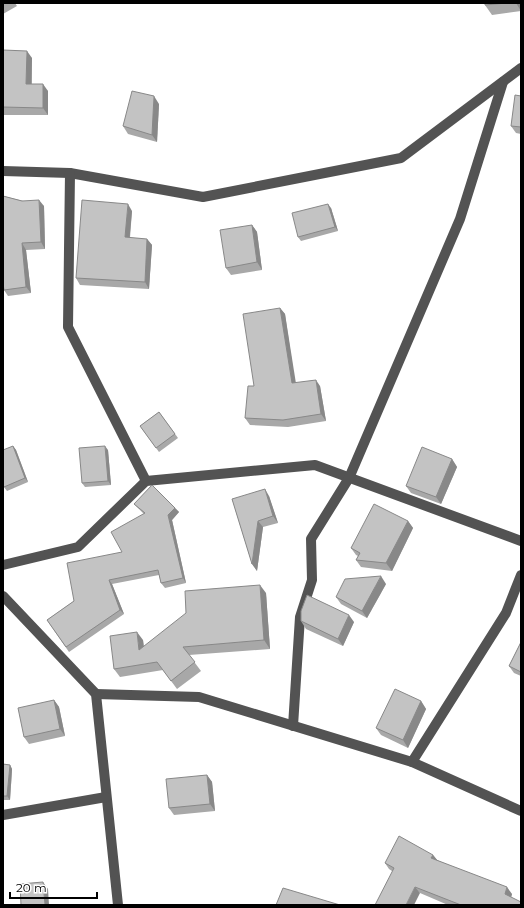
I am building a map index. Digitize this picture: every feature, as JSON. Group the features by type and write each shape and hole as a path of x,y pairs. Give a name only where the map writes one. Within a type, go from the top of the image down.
{"street":[{"path":"3,171 70,173 203,197 401,158 521,68"},
{"path":"294,726 300,617 312,580 311,539 349,478 460,219 503,82"},
{"path":"70,173 68,327 146,481"},
{"path":"3,565 78,546 146,481 315,466 521,541"},
{"path":"412,762 506,613 521,575"},
{"path":"3,596 96,694 118,905"},
{"path":"96,694 198,697 412,762 521,811"},
{"path":"3,815 106,797"}],"building":[{"path":"485,3 507,3 485,5"},
{"path":"3,50 27,51 26,84 43,84 43,108 3,107"},
{"path":"132,91 154,96 152,135 123,126"},
{"path":"515,95 521,96 521,127 511,126"},
{"path":"3,196 22,201 39,200 41,242 22,243 26,287 4,290 3,284"},
{"path":"82,200 128,204 125,237 147,239 145,282 76,278"},
{"path":"328,204 335,227 298,237 292,213"},
{"path":"252,225 257,262 226,268 220,230"},
{"path":"280,308 292,383 316,380 321,414 283,420 245,418 248,386 254,386 243,314"},
{"path":"159,412 175,434 156,448 140,426"},
{"path":"13,446 25,478 4,487 3,450"},
{"path":"105,446 108,481 82,483 79,448"},
{"path":"422,447 452,459 436,497 406,486"},
{"path":"152,485 175,508 168,515 183,578 161,583 158,570 109,580 120,610 66,647 47,620 74,601 67,563 122,552 111,532 145,513 134,504"},
{"path":"265,489 273,516 258,521 252,564 232,499"},
{"path":"374,504 408,521 386,563 356,560 360,553 351,548"},
{"path":"381,576 362,611 336,597 345,579"},
{"path":"260,585 264,640 183,647 195,662 171,681 157,662 114,669 110,636 137,632 139,650 186,613 185,591"},
{"path":"307,595 349,615 338,639 301,621 301,611"},
{"path":"521,642 521,672 509,666"},
{"path":"395,689 421,701 403,740 376,728"},
{"path":"54,700 60,729 24,737 18,708"},
{"path":"3,764 10,765 7,796 3,796"},
{"path":"207,775 210,804 169,808 166,779"},
{"path":"399,836 433,855 431,858 507,887 505,894 521,902 521,905 461,905 415,887 406,905 375,905 394,868 385,863"},
{"path":"43,882 45,905 21,905 20,884"},
{"path":"283,888 340,905 276,905"}]}
